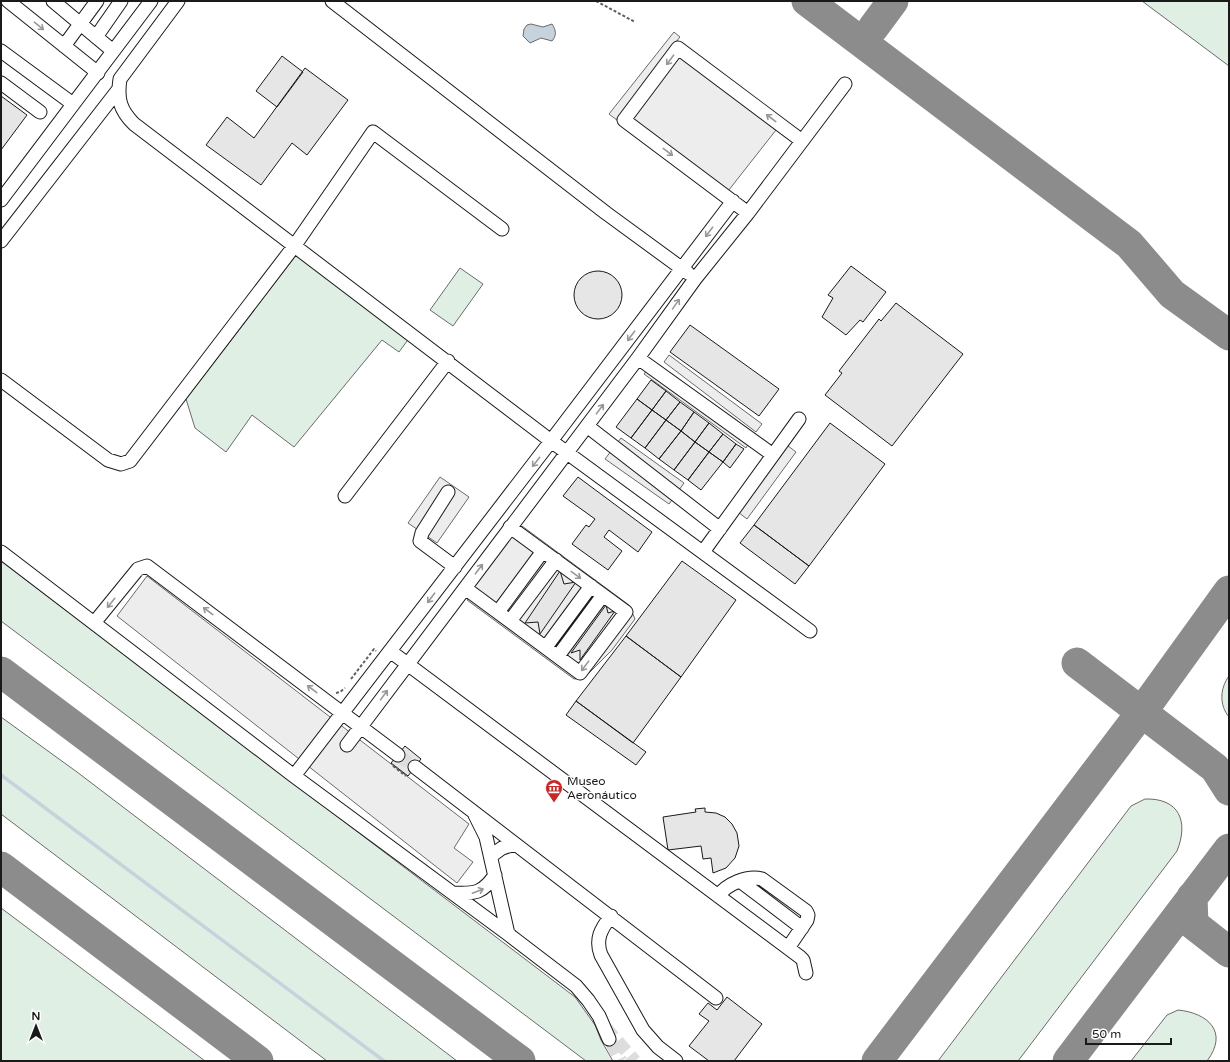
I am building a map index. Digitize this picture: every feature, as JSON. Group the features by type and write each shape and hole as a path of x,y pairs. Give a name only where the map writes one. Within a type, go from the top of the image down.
{"street":[{"path":"8,1 98,73"},
{"path":"53,1 113,51"},
{"path":"64,46 97,1 113,12"},
{"path":"96,37 121,1"},
{"path":"1,200 151,1"},
{"path":"178,1 120,79 118,90 119,105 122,112 134,124 448,361 551,441 810,631"},
{"path":"332,1 594,204 695,279"},
{"path":"748,213 624,120 678,48 802,141"},
{"path":"1,51 72,104"},
{"path":"1,83 40,112"},
{"path":"347,745 406,664 638,358 695,279 748,213 845,84"},
{"path":"1,241 118,90"},
{"path":"1,380 108,460 121,464 126,463 135,455 295,245 373,132 502,229"},
{"path":"294,776 733,201"},
{"path":"638,358 773,455"},
{"path":"346,496 448,361"},
{"path":"703,552 799,419"},
{"path":"587,426 720,529"},
{"path":"448,492 422,533 420,541 455,567"},
{"path":"465,588 580,673 626,612 510,527"},
{"path":"498,612 543,551"},
{"path":"1,552 294,776 454,893 576,986 588,1000 606,1030"},
{"path":"510,621 556,560"},
{"path":"94,623 138,569 147,566 398,755"},
{"path":"546,648 591,586"},
{"path":"558,656 603,595"},
{"path":"390,651 788,948 803,960 806,973"},
{"path":"415,767 716,998"},
{"path":"472,810 483,830 491,856 508,934"},
{"path":"491,856 502,848 515,844"},
{"path":"454,893 478,892 488,885 495,875"},
{"path":"718,896 726,886 740,881 802,928 788,948"},
{"path":"611,916 598,936 600,955 643,1030 658,1048 676,1061"}],"path":[{"path":"596,1 635,22"}],"green space":[{"path":"1142,1 1229,1 1229,66"},
{"path":"297,254 410,337 399,352 382,340 294,447 252,415 226,452 195,428 186,399"},
{"path":"460,268 483,284 453,326 430,310"},
{"path":"1,561 575,997 595,1025 601,1040 613,1061 586,1061 1,621"},
{"path":"1229,676 1229,717 1222,702 1222,691"},
{"path":"1,717 77,772 457,1061 327,1061 1,814"},
{"path":"1145,799 1166,802 1178,813 1182,830 1177,851 1018,1061 938,1061 1131,806"},
{"path":"1,908 205,1061 1,1061"},
{"path":"1178,1010 1198,1015 1212,1026 1216,1041 1213,1051 1207,1061 1131,1061 1167,1015"}],"shaded area":[{"path":"531,24 543,27 552,24 555,37 552,41 541,38 530,43 523,36 524,29 527,25"},
{"path":"674,32 680,37 671,48 776,130 721,200 609,114"},
{"path":"669,355 762,424 756,432 664,362"},
{"path":"649,367 750,441 746,448 644,374"},
{"path":"621,438 684,483 669,504 605,459"},
{"path":"783,442 796,452 747,519 734,509"},
{"path":"440,477 469,497 437,543 408,523"},
{"path":"516,525 520,528 522,526 629,605 635,619 612,650 584,678 574,679 467,600 472,594 467,590"},
{"path":"147,576 469,824 454,848 473,862 457,883 117,616"}],"building":[{"path":"282,56 303,72 277,107 256,91"},
{"path":"305,68 348,100 307,155 292,143 261,185 206,145 227,117 254,138"},
{"path":"1,96 27,115 1,150"},
{"path":"851,266 886,292 863,322 860,320 846,335 822,317 833,298 828,295"},
{"path":"598,271 607,273 615,278 620,286 622,295 620,304 615,312 607,317 598,319 589,317 581,312 576,304 574,295 576,286 581,278 589,273"},
{"path":"896,303 963,354 892,446 825,395 842,373 839,371 879,319 881,321"},
{"path":"690,325 779,389 759,416 670,352"},
{"path":"651,380 666,391 652,410 637,399"},
{"path":"666,391 680,402 666,420 652,410"},
{"path":"637,399 652,410 631,438 616,427"},
{"path":"680,402 694,412 681,431 666,420"},
{"path":"652,410 666,420 645,448 631,438"},
{"path":"694,412 709,423 695,442 681,431"},
{"path":"666,420 681,431 659,459 645,448"},
{"path":"709,423 723,434 709,452 695,442"},
{"path":"830,423 885,464 809,566 754,525"},
{"path":"681,431 695,442 674,470 659,459"},
{"path":"723,434 736,444 723,462 709,452"},
{"path":"695,442 709,452 688,480 674,470"},
{"path":"736,444 744,449 730,468 723,462"},
{"path":"709,452 723,462 701,490 688,480"},
{"path":"578,477 652,532 638,552 609,530 604,537 622,551 608,570 572,544 586,525 589,527 595,519 563,496"},
{"path":"754,525 809,566 795,584 740,543"},
{"path":"682,561 736,600 681,677 626,636"},
{"path":"560,571 564,584 576,582 540,634 538,622 525,623"},
{"path":"606,605 608,613 615,611 580,660 580,650 571,653"},
{"path":"626,636 681,677 633,743 576,701"},
{"path":"576,701 646,752 636,765 566,715"},
{"path":"405,746 421,759 408,776 391,763"},
{"path":"705,808 705,812 716,813 725,817 732,824 737,833 739,846 735,858 726,868 713,873 711,858 703,859 701,846 668,850 663,817 696,812 695,809"},
{"path":"727,997 762,1024 734,1061 709,1061 689,1046 709,1021 699,1014 708,1003 717,1010"}],"waterway":[{"path":"1,775 384,1061"}],"taxiway":[{"path":"807,1 1129,244 1172,294 1229,335"},
{"path":"873,28 893,1"},
{"path":"877,1061 1141,713 1229,591"},
{"path":"1077,663 1215,768 1229,790"},
{"path":"1,672 520,1061"},
{"path":"1068,1061 1229,849"},
{"path":"1,867 258,1061"},
{"path":"1192,897 1193,924 1229,952"}],"tunnel":[{"path":"398,755 415,767"},
{"path":"605,1027 635,1061"},
{"path":"611,1042 621,1061"}],"place":[{"name":"Museo Aeronáutico","path":"554,803"}]}
